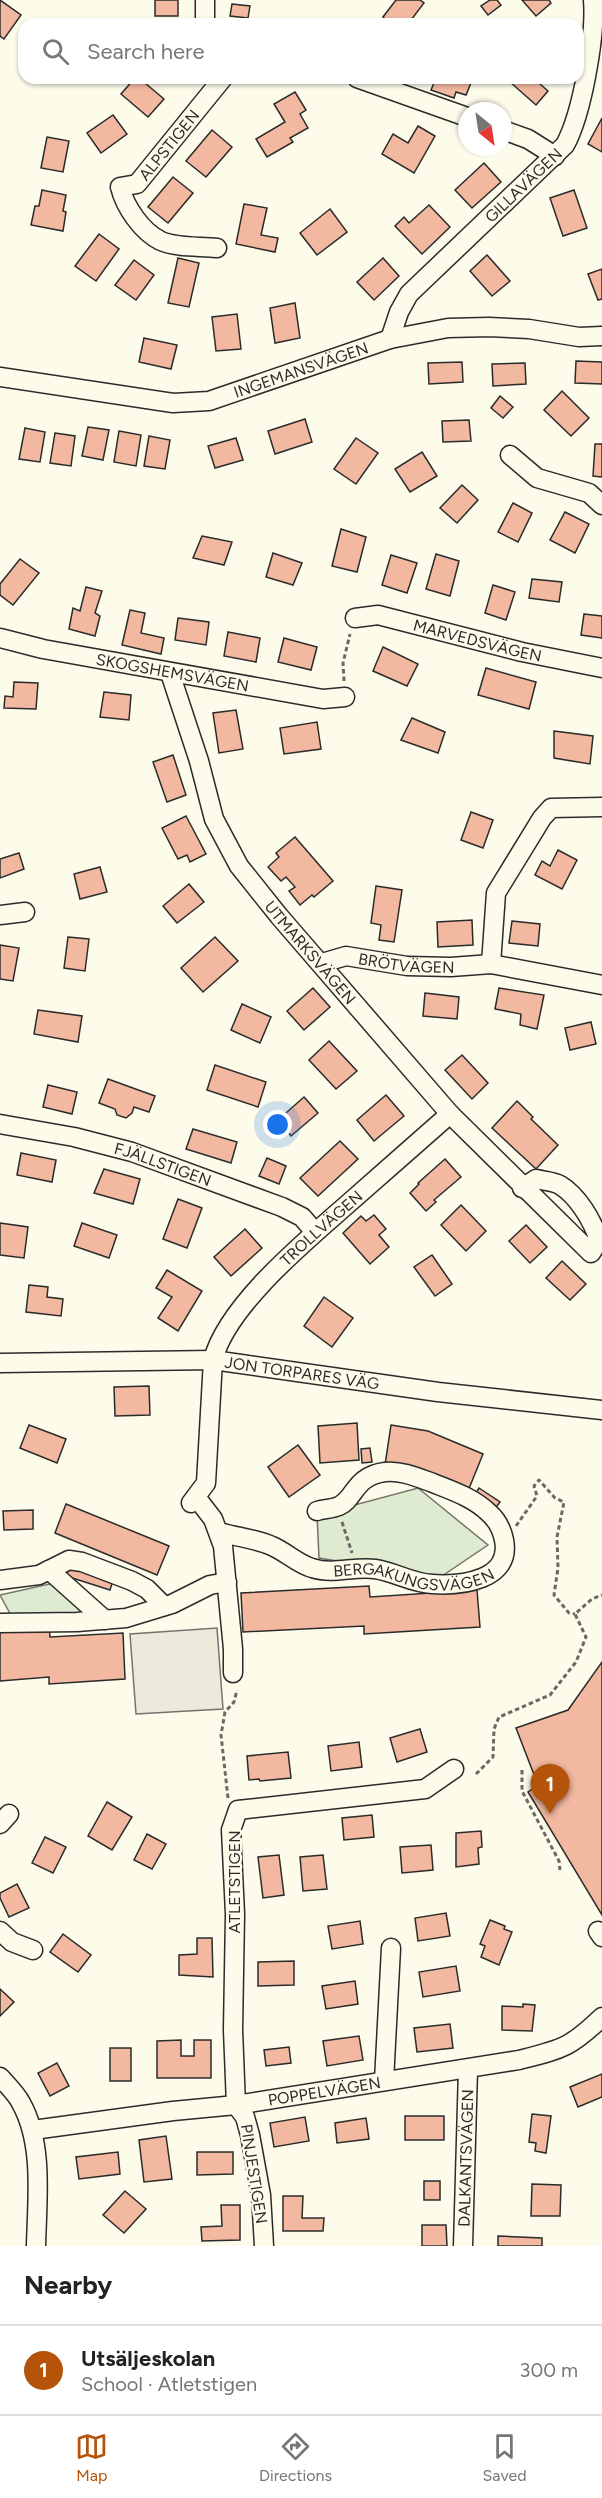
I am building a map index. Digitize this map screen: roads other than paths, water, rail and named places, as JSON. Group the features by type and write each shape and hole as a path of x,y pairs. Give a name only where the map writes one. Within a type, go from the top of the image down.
{"street":[{"path":"205,18 206,0"},
{"name":"GILLAVÄGEN","path":"584,74 595,17 593,0"},
{"name":"ALPSTIGEN","path":"217,248 163,242 131,213 124,203 120,187 137,184 218,84"},
{"path":"374,84 458,114"},
{"name":"GILLAVÄGEN","path":"390,339 399,312 409,294 565,145 573,130 582,84"},
{"path":"512,133 528,139 555,156"},
{"name":"INGEMANSVÄGEN","path":"0,376 192,404 209,401 390,339 448,328 529,329 579,337 602,336"},
{"path":"510,455 537,478 589,493 602,505"},
{"name":"MARVEDSVÄGEN","path":"355,618 378,615 522,652 602,668"},
{"name":"SKOGSHEMSVÄGEN","path":"0,639 170,673 323,699 345,697"},
{"name":"UTMARKSVÄGEN","path":"170,673 199,761 214,819 239,866 279,916 322,963 450,1114 522,1188"},
{"path":"491,964 496,893 542,818 550,808 602,807"},
{"path":"0,915 25,912"},
{"name":"BRÖTVÄGEN","path":"322,963 346,956 407,966 451,967 491,964 602,985"},
{"name":"TROLLVÄGEN","path":"213,1360 217,1343 258,1287 315,1232 450,1114"},
{"name":"FJÄLLSTIGEN","path":"0,1124 74,1137 132,1152 282,1206 302,1217 315,1232"},
{"path":"213,1360 206,1483 194,1500 213,1519 223,1546 233,1650 233,1673"},
{"name":"JON TORPARES VÄG","path":"0,1363 213,1360 438,1392 602,1410"},
{"name":"BERGAKUNGSVÄGEN","path":"219,1532 272,1545 310,1568 340,1572 359,1568 374,1569 430,1584 447,1584 487,1577 498,1570 503,1563 505,1543 498,1523 490,1513 474,1500 424,1480 399,1473 384,1472 366,1478 356,1486 340,1506 317,1511"},
{"path":"0,1580 39,1575 69,1560 82,1562 147,1589 164,1606"},
{"path":"49,1570 105,1620"},
{"path":"2,1618 77,1622 126,1618 164,1606 210,1585 227,1582"},
{"name":"ATLETSTIGEN","path":"236,2105 233,2030 235,1914 231,1830 238,1810 425,1789 454,1769"},
{"path":"0,1931 12,1942 33,1950"},
{"path":"384,2081 391,1948"},
{"name":"POPPELVÄGEN","path":"33,2130 173,2110 236,2105 519,2060 562,2049 578,2040 602,2017"},
{"name":"DALKANTSVÄGEN","path":"463,2246 468,2069"},
{"path":"0,2077 20,2101 33,2130 37,2194 36,2246"},
{"name":"PINJESTIGEN","path":"236,2105 245,2117 250,2135 261,2195 264,2246"}],"place":[{"name":"Utsäljeskolan","path":"550,1814"}]}
